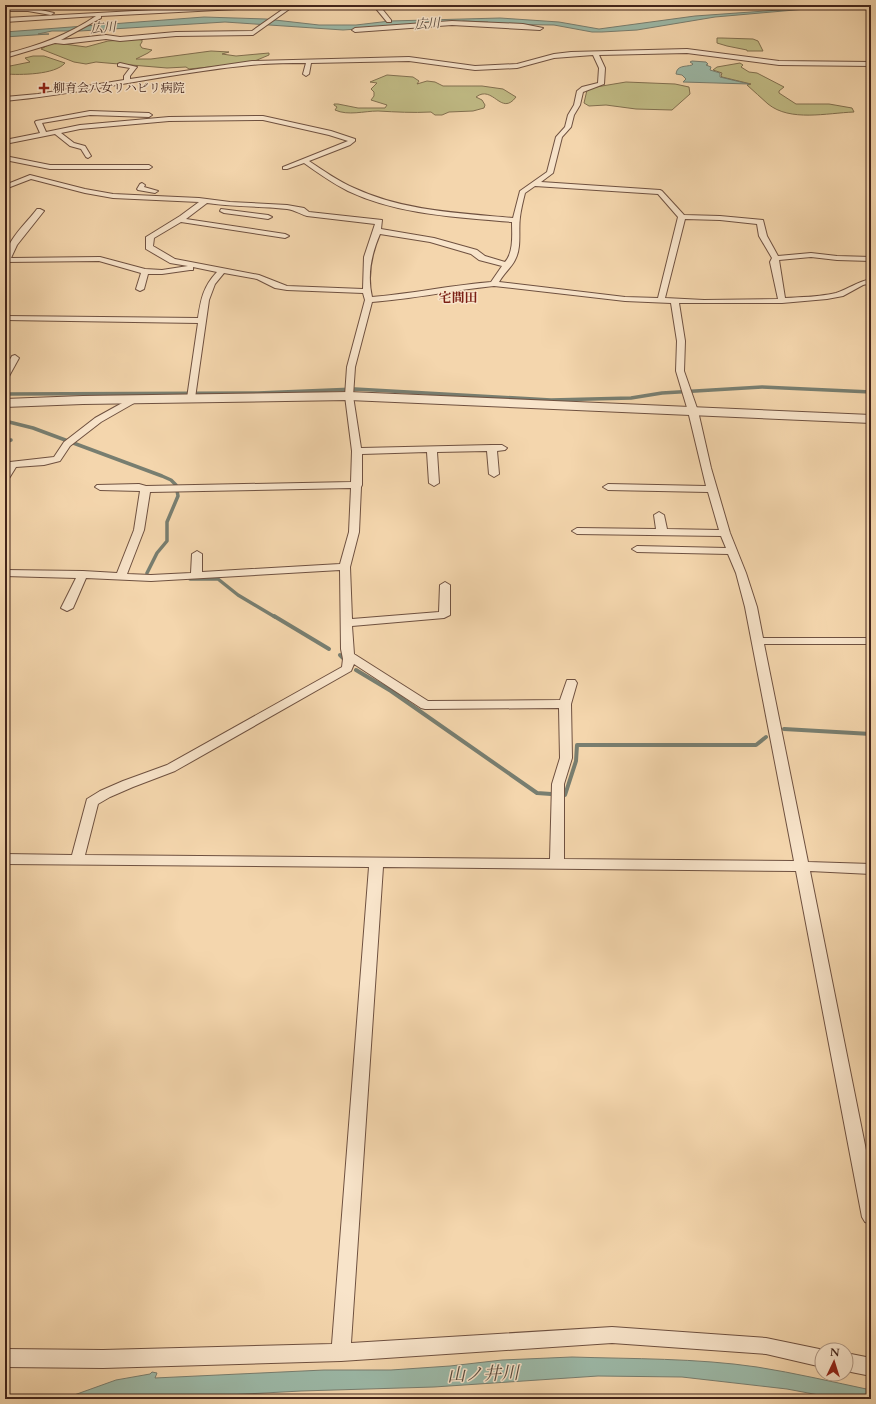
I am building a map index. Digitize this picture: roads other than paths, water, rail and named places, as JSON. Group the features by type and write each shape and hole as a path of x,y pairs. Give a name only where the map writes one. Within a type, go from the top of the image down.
{"street":[{"path":"6,9 12,5"},
{"path":"5,20 273,5"},
{"path":"56,41 64,42 106,37 120,39 176,34 253,33 292,5"},
{"path":"376,5 391,20 379,21 385,28"},
{"path":"129,6 133,13"},
{"path":"6,9 98,13 100,15"},
{"path":"5,56 56,41 76,32 85,24 94,21 100,15"},
{"path":"355,30 452,23 540,28"},
{"path":"5,99 38,96 204,69 252,63 309,60 409,59 475,68 516,66 557,53 688,51 779,62 871,64"},
{"path":"494,284 501,271 511,260 515,246 516,220 522,192 550,173 559,137 568,127 571,115 577,105 580,92 584,88 601,84 602,68 595,53"},
{"path":"306,74 309,60"},
{"path":"120,65 134,67 127,76 127,82"},
{"path":"152,108 156,118"},
{"path":"44,134 38,122 106,110 156,118"},
{"path":"5,142 54,131 156,118 252,117 267,118 312,130 331,133 353,140 348,144 285,168"},
{"path":"54,131 72,145 83,147 88,156"},
{"path":"5,158 55,168 150,167"},
{"path":"5,163 14,159"},
{"path":"305,161 352,190 400,207 435,213 516,220"},
{"path":"5,187 30,177 85,191 100,192 113,196 286,207 301,210 307,214 379,222 378,231 368,253 366,291 369,300 351,367 350,392 357,451 357,485 354,532 345,567 349,659 347,669 171,768 128,784 105,794 92,802 77,860"},
{"path":"142,184 140,189 174,192 172,199"},
{"path":"534,184 635,189 660,192 682,217 720,218 760,222 763,236 776,258 774,262 782,301"},
{"path":"205,201 183,218 154,233 150,237 149,246 163,256 174,261 259,277 287,288 366,291"},
{"path":"197,207 268,218"},
{"path":"40,211 13,244 6,260 100,259 129,268 162,272 188,269 195,265"},
{"path":"661,300 682,217"},
{"path":"184,221 285,236"},
{"path":"378,231 432,240 474,252 482,258 508,265"},
{"path":"776,258 791,258 811,255 842,259 871,259"},
{"path":"191,398 204,300 211,283 222,270"},
{"path":"140,289 145,271"},
{"path":"369,300 399,298 469,286 494,284 625,299 675,301 782,301 828,297 840,294 861,283 871,281"},
{"path":"675,301 681,341 680,371 692,411 712,490 725,533 741,573 751,607 870,1211"},
{"path":"6,318 202,321"},
{"path":"5,376 15,358"},
{"path":"5,403 350,392 692,411 871,419"},
{"path":"5,478 13,464 44,462 58,459 67,444 98,420 133,400"},
{"path":"492,448 494,471 505,468"},
{"path":"357,451 502,448"},
{"path":"432,449 434,483"},
{"path":"100,487 139,487 145,489 357,485"},
{"path":"608,488 649,487 712,490"},
{"path":"121,576 139,530 145,489"},
{"path":"659,515 662,532"},
{"path":"591,519 592,531"},
{"path":"577,531 725,533"},
{"path":"637,549 732,551"},
{"path":"196,576 197,554"},
{"path":"5,573 83,574 151,578 345,567"},
{"path":"67,608 83,574"},
{"path":"347,622 444,615 445,585"},
{"path":"757,641 871,641"},
{"path":"348,655 425,706 565,704"},
{"path":"557,864 558,784 566,758 565,704 571,683"},
{"path":"5,859 802,866 871,868"},
{"path":"341,1352 376,863"},
{"path":"5,1358 103,1359 341,1352 612,1335 766,1346 814,1356"},
{"path":"854,1364 871,1367"}],"water":[{"name":"広川","path":"849,5 871,5 871,9 806,9 715,17 637,30 602,32 592,32 554,25 487,24 488,22 463,21 343,30 225,22 80,31 52,31 38,34 49,34 5,37 5,32 204,17 266,19 319,25 356,25 390,21 500,18 559,22 599,29 695,16"},
{"path":"690,62 706,62 708,64 706,65 711,67 710,70 720,73 720,77 749,84 683,82 686,79 682,75 676,74 677,71 682,67 692,65 693,64"},
{"name":"山ノ井川","path":"572,1357 688,1360 734,1364 814,1378 814,1382 833,1382 871,1390 871,1399 840,1399 787,1389 682,1377 598,1376 434,1387 301,1391 154,1399 63,1399 116,1380 150,1374 152,1372 157,1373 155,1378 324,1370 391,1370 450,1366 502,1360"}],"waterway":[{"path":"5,394 258,393 355,389 551,400 631,398 662,393 762,387 871,392"},
{"path":"5,421 33,428 162,476 171,480 176,485 178,496 167,522 167,541 157,553 147,573"},
{"path":"5,442 11,440"},
{"path":"190,579 218,579 238,595 275,617"},
{"path":"274,616 329,649"},
{"path":"340,655 343,658"},
{"path":"356,670 391,691 537,793 551,794"},
{"path":"784,729 871,734"},
{"path":"565,795 576,761 577,745 756,745 766,737"}],"place":[{"name":"柳育会八女リハビリ病院","path":"44,88"}],"district":[{"name":"宅間田","path":"458,297"}]}
